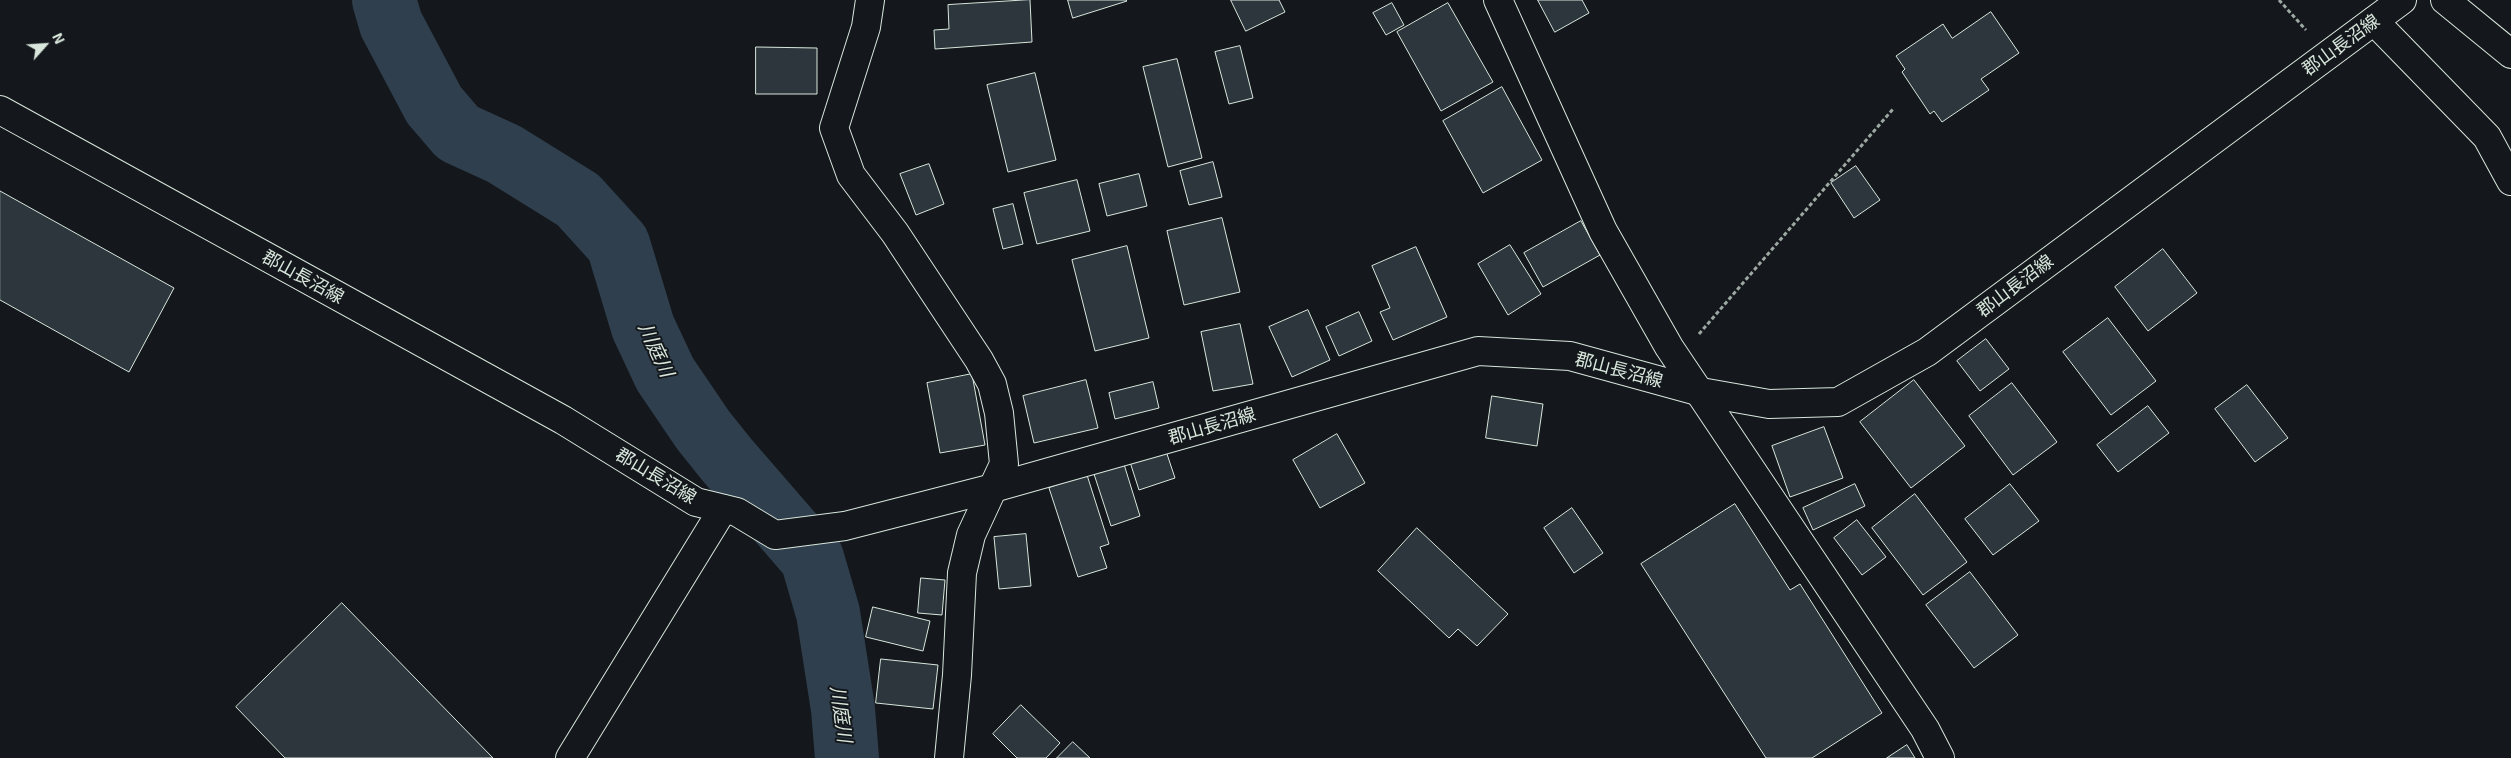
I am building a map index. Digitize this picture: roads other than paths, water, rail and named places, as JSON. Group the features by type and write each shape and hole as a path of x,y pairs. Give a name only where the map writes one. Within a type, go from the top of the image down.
{"main road":[{"path":"870,0 866,27 834,128 851,175 895,233 979,360 992,384 999,413 1004,464 971,536 962,573 957,675 949,758"},
{"path":"1498,0 1603,231 1679,360 1925,729 1940,758"},
{"name":"郡山長沼線","path":"0,110 563,420 696,502 730,510 775,534 845,526 993,488 1478,351 1570,356 1701,392 1769,404 1838,402 1927,352 2402,0"},
{"path":"2445,0 2511,54"},
{"path":"2374,21 2487,137 2511,181"},
{"path":"570,758 730,510"}],"waterway":[{"name":"川庭川","path":"384,0 391,24 434,105 458,133 504,154 578,200 618,244 643,327 665,374 703,430 812,558 828,613 843,709 847,758"}]}
